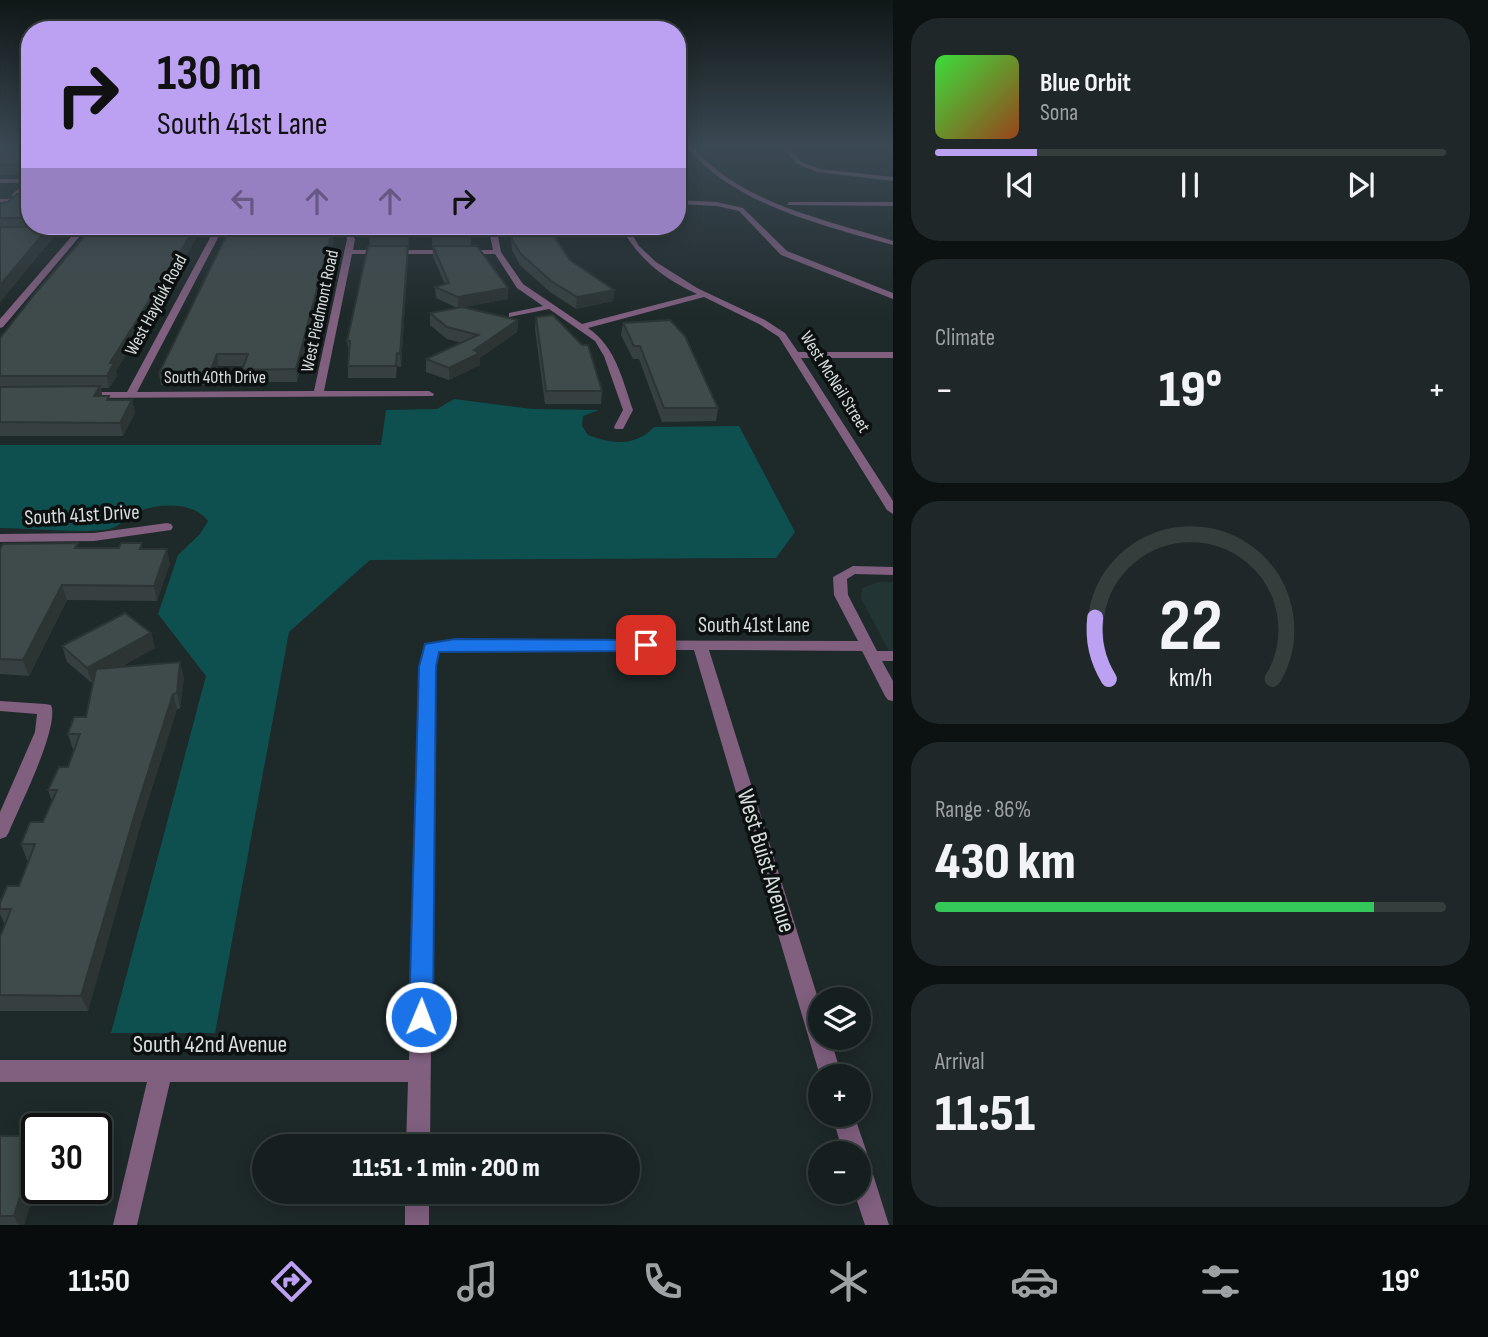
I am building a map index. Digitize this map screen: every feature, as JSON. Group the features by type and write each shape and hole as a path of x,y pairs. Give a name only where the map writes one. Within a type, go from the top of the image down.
{"street":[{"path":"722,204 748,213 784,253 893,296"},
{"path":"777,205 874,204"},
{"path":"777,205 893,243"},
{"path":"0,234 21,234"},
{"path":"0,325 77,235"},
{"name":"West Hayduk Road","path":"130,395 215,235"},
{"name":"West Piedmont Road","path":"318,395 350,252 349,235"},
{"path":"494,235 497,252 520,286 598,339 610,356 628,410 618,427"},
{"name":"West McNeil Street","path":"630,235 645,259 665,273 763,319 782,335 893,510"},
{"path":"350,252 497,252"},
{"path":"581,327 706,294"},
{"path":"512,315 548,307"},
{"path":"796,355 893,355"},
{"name":"South 40th Drive","path":"78,394 429,394"},
{"name":"South 41st Drive","path":"0,538 94,537 167,527"},
{"path":"893,571 853,570 840,578 842,595 893,696"},
{"name":"South 41st Lane","path":"420,1070 428,667 431,648 455,645 701,645 870,651 893,656"},
{"name":"West Buist Avenue","path":"701,645 827,1064"},
{"path":"0,705 45,709 43,732 0,832"},
{"path":"125,1225 161,1070"},
{"path":"418,1134 420,1070"},
{"name":"South 42nd Avenue","path":"0,1071 420,1070"},
{"path":"417,1204 417,1225"},
{"path":"870,1204 877,1225"}],"shaded area":[{"path":"454,399 532,409 599,410 583,416 582,426 588,435 614,442 639,438 654,427 739,426 795,532 776,558 370,560 289,632 215,1033 111,1033 206,676 158,614 178,555 200,534 208,521 194,510 165,506 137,512 109,529 71,531 0,528 0,445 381,445 386,410 437,409"},
{"path":"878,582 893,582 893,659 861,598 862,588"}],"building":[{"path":"0,204 21,204 21,218 0,218"},
{"path":"0,227 21,227 21,235 42,235 0,285"},
{"path":"86,235 191,235 110,363 114,363 107,376 0,376 0,338"},
{"path":"227,235 331,235 296,369 242,370 248,354 217,354 210,372 159,373"},
{"path":"369,235 408,235 408,237"},
{"path":"470,235 471,237 432,237"},
{"path":"512,235 555,235 570,260 614,290 577,297 551,281 521,254"},
{"path":"368,246 408,246 400,354 397,353 396,366 348,366 350,341 347,341"},
{"path":"433,246 477,246 508,288 458,297 435,287 449,283"},
{"path":"462,307 518,320 474,350 480,353 449,368 426,359 478,335 447,327 430,313"},
{"path":"553,315 582,345 588,345 602,391 546,391 536,317"},
{"path":"670,320 685,336 718,408 664,408 640,346 634,346 623,323"},
{"path":"100,386 94,396 109,396 107,400 132,400 120,423 0,422 0,387"},
{"path":"78,543 75,548 119,548 121,543 142,543 140,549 167,549 154,586 62,585 23,660 0,659 0,549 3,544"},
{"path":"125,613 151,633 87,668 62,646"},
{"path":"180,662 177,693 173,694 137,807 81,996 0,995 0,937 11,909 0,909 0,903 7,886 19,886 35,844 21,844 30,822 43,822 57,790 48,790 59,767 68,767 80,734 68,734 74,717 86,717 96,669"},
{"path":"0,1136 21,1136 21,1193 14,1216 0,1216"}],"route":[{"path":"421,1017 428,667 431,648 455,645 646,645"}]}
